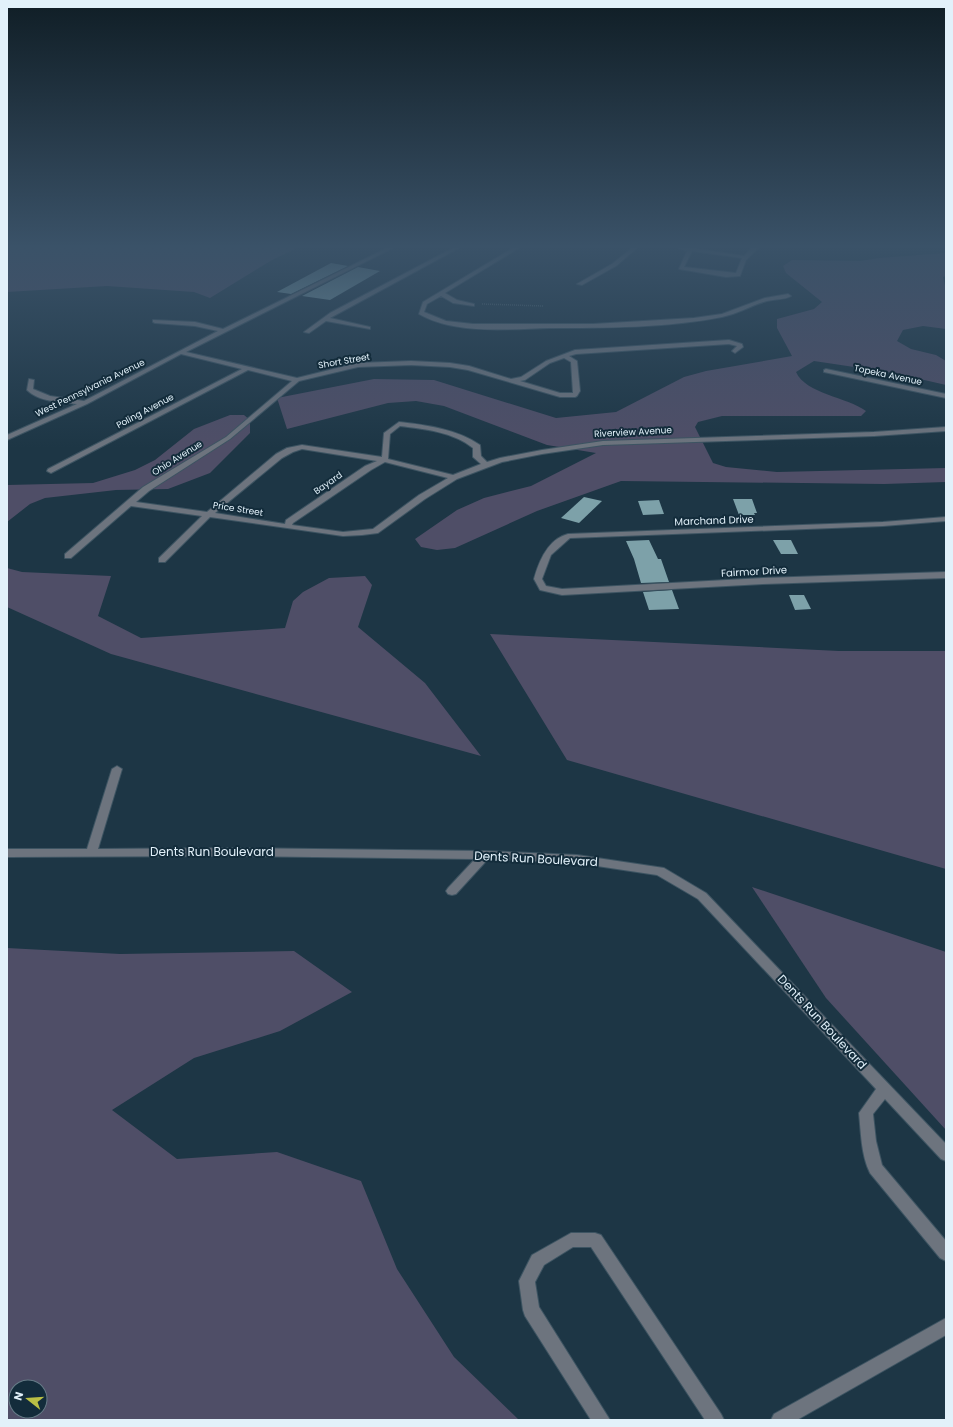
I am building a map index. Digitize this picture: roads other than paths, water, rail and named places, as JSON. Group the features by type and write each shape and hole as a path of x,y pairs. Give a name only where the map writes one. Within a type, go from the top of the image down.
{"street":[{"name":"West Pennsylvania Avenue","path":"7,438 85,402 180,352 258,315"},
{"path":"308,332 333,315"},
{"path":"423,315 465,325 593,326 658,323 709,318 722,315"},
{"path":"325,319 368,328"},
{"path":"155,321 195,324 225,331"},
{"path":"513,380 523,379 548,362 575,352 729,342 740,345 740,348 735,351"},
{"name":"Short Street","path":"180,352 298,380 358,366 411,363 469,368 560,395 575,395 577,391 574,361 564,356"},
{"name":"Poling Avenue","path":"51,471 248,368"},
{"name":"Topeka Avenue","path":"826,371 946,396"},
{"path":"31,380 30,390 36,394 47,398 85,402"},
{"name":"Ohio Avenue","path":"68,556 146,490 228,438 298,380"},
{"path":"384,460 386,456 387,433 400,424 403,416"},
{"path":"400,424 451,434 472,443 477,447 477,457 485,464"},
{"name":"Riverview Avenue","path":"343,534 362,534 375,531 422,497 454,477 485,464 542,452 604,442 874,434 946,429"},
{"path":"162,560 208,515 279,456 290,450 302,447 314,448 384,460 454,477"},
{"name":"Bayard","path":"288,527 289,522 368,468 384,460"},
{"name":"Price Street","path":"130,503 343,534"},
{"name":"Marchand Drive","path":"562,592 543,588 538,579 542,563 553,546 568,536 883,524 946,519"},
{"name":"Fairmor Drive","path":"562,592 763,581 946,575"},
{"path":"91,853 118,769"},
{"name":"Dents Run Boulevard","path":"7,853 230,852 485,855 577,859 660,871 702,896 946,1154"},
{"path":"452,890 485,855"},
{"path":"884,1088 866,1113 869,1141 875,1168 946,1253"},
{"path":"601,1420 531,1310 527,1281 538,1260 571,1240 595,1240 715,1420"},
{"path":"780,1420 946,1326"}]}
